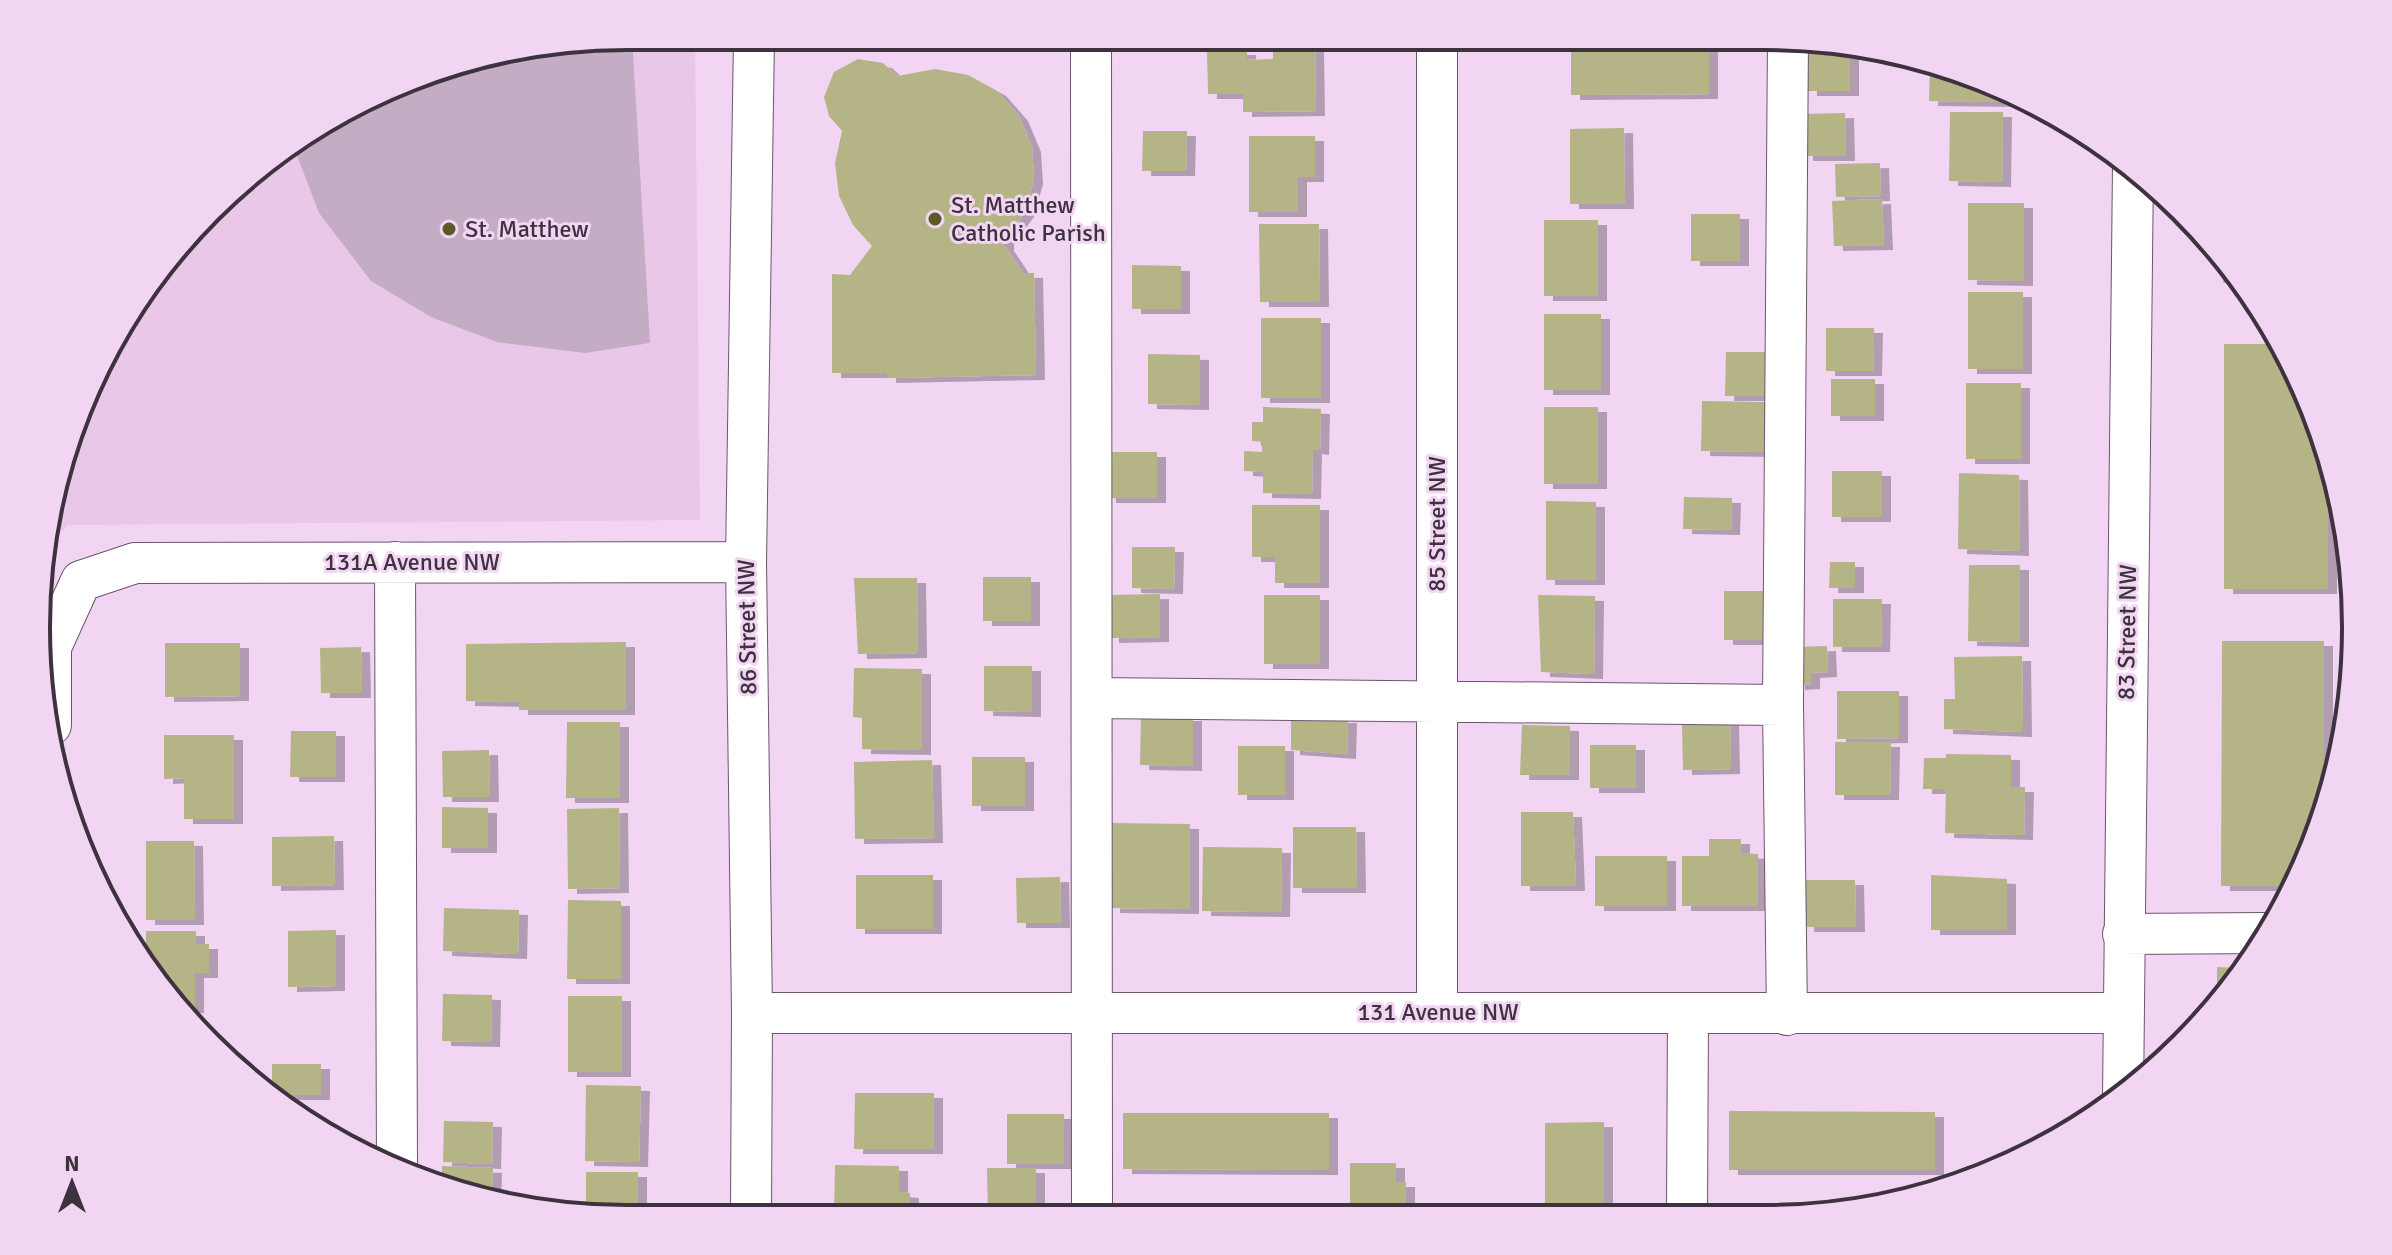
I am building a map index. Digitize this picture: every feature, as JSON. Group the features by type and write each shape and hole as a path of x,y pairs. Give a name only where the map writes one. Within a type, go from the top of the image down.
{"street":[{"name":"86 Street NW","path":"751,1205 752,1013 746,562 754,50"},
{"path":"1091,50 1092,1205"},
{"name":"85 Street NW","path":"1437,50 1437,1011"},
{"path":"1787,1015 1783,705 1788,51"},
{"name":"83 Street NW","path":"2123,1080 2133,183"},
{"path":"395,562 397,1156"},
{"name":"131A Avenue NW","path":"51,665 51,647 81,581 135,563 746,562"},
{"path":"1093,698 1783,705"},
{"path":"2123,934 2254,933"},
{"name":"131 Avenue NW","path":"752,1013 2123,1013"},
{"path":"1687,1205 1688,1014"}],"shaded area":[{"path":"633,50 650,343 585,353 497,342 431,317 371,281 319,213 297,154 339,127 407,94 478,70 552,55"},
{"name":"St. Matthew","path":"695,50 700,520 68,525 58,535 81,442 94,407 127,339 169,276 193,247 219,219 276,169 339,127 372,110 407,94 478,70 515,61 590,51"}],"building":[{"path":"1207,50 1247,50 1247,60 1273,59 1273,50 1315,50 1316,111 1243,112 1243,94 1208,94"},
{"path":"1571,50 1709,50 1709,94 1571,95"},
{"path":"1808,52 1850,57 1850,91 1808,91"},
{"name":"St. Matthew Catholic Parish","path":"858,59 883,63 897,76 935,69 968,75 997,91 1019,116 1032,147 1034,179 1025,212 1005,239 1005,246 1023,273 1034,273 1036,375 887,378 887,373 832,373 832,274 850,275 872,246 853,225 839,196 835,163 842,131 829,116 824,97 834,72"},
{"path":"1930,75 2002,102 1929,101"},
{"path":"1950,112 2003,112 2002,182 1949,181"},
{"path":"1845,113 1846,156 1804,156 1803,114"},
{"path":"1624,128 1625,204 1570,204 1570,129"},
{"path":"1143,131 1187,131 1186,171 1142,171"},
{"path":"1249,136 1315,136 1315,177 1298,177 1298,212 1249,212"},
{"path":"1880,163 1881,196 1836,197 1835,164"},
{"path":"1882,199 1884,245 1834,246 1832,201"},
{"path":"1968,203 2024,203 2024,281 1968,280"},
{"path":"1691,214 1740,214 1740,261 1691,261"},
{"path":"1544,220 1598,220 1598,296 1544,296"},
{"path":"1259,224 1319,224 1320,302 1260,302"},
{"path":"1132,265 1181,266 1181,309 1132,309"},
{"path":"1968,292 2023,292 2023,369 1968,369"},
{"path":"1544,314 1601,314 1601,390 1544,390"},
{"path":"1261,318 1321,318 1321,398 1261,398"},
{"path":"1826,328 1874,328 1873,371 1826,371"},
{"path":"2224,344 2268,344 2298,407 2322,478 2328,503 2328,589 2224,589"},
{"path":"1726,352 1765,352 1765,396 1725,396"},
{"path":"1148,354 1200,355 1200,405 1148,404"},
{"path":"1831,379 1875,379 1875,416 1831,416"},
{"path":"1966,383 2021,383 2021,459 1966,459"},
{"path":"1702,401 1766,402 1765,452 1701,451"},
{"path":"1263,407 1321,409 1320,450 1313,449 1312,494 1263,493 1263,472 1244,471 1244,451 1262,452 1262,442 1252,441 1252,422 1263,422"},
{"path":"1544,407 1598,407 1598,484 1544,484"},
{"path":"1107,452 1157,452 1157,498 1107,498"},
{"path":"1832,471 1882,471 1882,517 1832,517"},
{"path":"1959,473 2019,475 2020,551 1958,549"},
{"path":"1684,497 1732,498 1731,530 1683,529"},
{"path":"1546,501 1596,502 1596,580 1546,580"},
{"path":"1252,505 1320,505 1320,583 1275,583 1275,557 1252,557"},
{"path":"1132,547 1175,547 1174,589 1132,588"},
{"path":"1830,562 1855,562 1855,588 1829,588"},
{"path":"1969,565 2020,565 2020,642 1968,641"},
{"path":"983,577 1031,577 1031,621 983,621"},
{"path":"854,578 917,578 918,653 858,654"},
{"path":"1724,591 1767,591 1767,640 1724,640"},
{"path":"1160,594 1160,637 1110,638 1109,595"},
{"path":"1264,595 1320,595 1320,664 1264,664"},
{"path":"1538,595 1595,596 1594,674 1541,672"},
{"path":"1833,599 1882,599 1881,647 1833,647"},
{"path":"2222,641 2324,641 2324,769 2298,848 2280,886 2221,886"},
{"path":"626,642 626,710 519,710 519,702 466,701 466,644"},
{"path":"165,643 240,643 240,696 165,697"},
{"path":"1827,646 1828,672 1811,673 1811,684 1796,685 1795,647"},
{"path":"361,647 362,693 321,693 320,648"},
{"path":"2022,656 2023,732 1944,729 1944,699 1955,699 1954,657"},
{"path":"984,666 1032,666 1032,712 984,711"},
{"path":"854,668 922,669 922,750 862,749 862,718 853,717"},
{"path":"1837,691 1899,691 1899,738 1837,739"},
{"path":"1141,716 1193,716 1193,766 1140,765"},
{"path":"1306,718 1348,718 1347,754 1291,750 1291,721 1306,721"},
{"path":"1730,720 1731,769 1683,770 1682,722"},
{"path":"567,722 620,722 620,798 566,798"},
{"path":"1522,725 1570,726 1570,775 1520,775"},
{"path":"291,731 336,731 336,777 290,777"},
{"path":"164,735 234,735 234,819 184,819 184,778 164,779"},
{"path":"1835,742 1891,742 1890,795 1835,795"},
{"path":"1590,745 1636,745 1636,788 1590,788"},
{"path":"1238,746 1285,746 1285,795 1238,795"},
{"path":"489,750 490,797 443,797 442,751"},
{"path":"1946,754 2011,755 2011,787 2025,787 2024,835 1945,833 1946,789 1923,789 1924,758 1946,758"},
{"path":"972,757 1025,757 1025,806 972,806"},
{"path":"932,760 934,838 855,839 854,762"},
{"path":"442,807 488,808 488,848 442,848"},
{"path":"619,808 620,888 568,889 567,809"},
{"path":"1521,812 1573,812 1576,886 1521,886"},
{"path":"1111,823 1190,824 1190,909 1111,908"},
{"path":"1293,827 1356,827 1357,888 1293,888"},
{"path":"334,836 335,885 272,886 272,837"},
{"path":"1709,839 1741,839 1741,853 1758,854 1758,906 1682,906 1682,856 1709,856"},
{"path":"146,841 194,841 195,920 146,920"},
{"path":"1203,847 1282,848 1281,912 1202,911"},
{"path":"1595,856 1667,856 1667,906 1595,906"},
{"path":"856,875 933,875 933,929 856,929"},
{"path":"1931,875 2007,879 2007,930 1931,930"},
{"path":"1060,877 1061,923 1017,923 1016,878"},
{"path":"1805,880 1855,880 1856,927 1805,927"},
{"path":"568,900 621,901 621,979 567,979"},
{"path":"444,908 519,910 518,954 443,951"},
{"path":"336,930 336,986 288,987 288,931"},
{"path":"146,931 196,931 196,944 209,944 209,973 195,973 195,1008 169,979 146,946"},
{"path":"2217,967 2231,968 2223,979 2217,986"},
{"path":"443,994 492,995 491,1042 442,1041"},
{"path":"568,996 622,996 622,1072 568,1072"},
{"path":"272,1064 321,1064 321,1095 289,1095 272,1083"},
{"path":"586,1085 641,1086 639,1162 585,1161"},
{"path":"855,1093 934,1093 934,1149 854,1149"},
{"path":"1729,1111 1935,1112 1935,1170 1729,1170"},
{"path":"1123,1113 1329,1113 1329,1170 1123,1169"},
{"path":"1007,1114 1064,1114 1064,1164 1007,1164"},
{"path":"444,1121 493,1122 492,1164 443,1162"},
{"path":"1604,1122 1604,1205 1545,1205 1545,1123"},
{"path":"1350,1163 1396,1163 1396,1182 1406,1182 1406,1205 1350,1205"},
{"path":"835,1165 899,1166 899,1192 910,1193 910,1205 834,1205"},
{"path":"442,1166 493,1168 492,1189 478,1185 442,1174"},
{"path":"987,1168 1036,1168 1036,1205 988,1205"},
{"path":"586,1172 638,1172 638,1205 586,1204"}],"place":[{"name":"St. Matthew Catholic Parish","path":"935,219"},
{"name":"St. Matthew","path":"449,229"}]}
